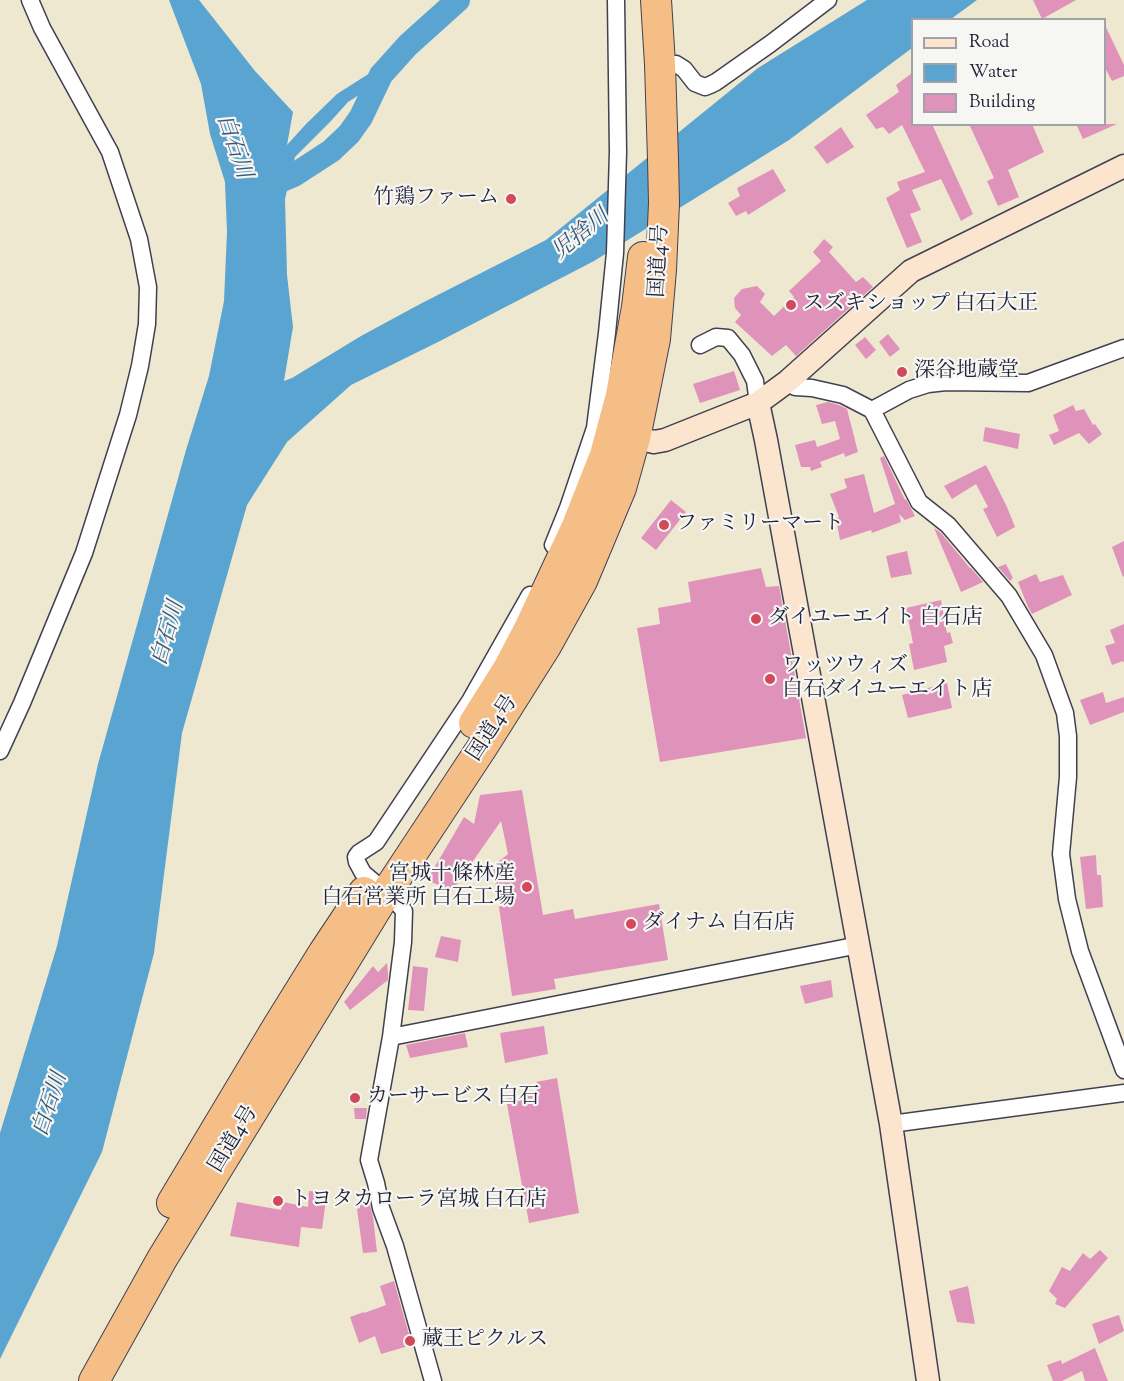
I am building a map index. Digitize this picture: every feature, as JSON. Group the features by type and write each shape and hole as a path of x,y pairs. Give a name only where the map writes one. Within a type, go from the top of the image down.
{"highway":[{"name":"国道4号","path":"639,0 655,86"},
{"name":"国道4号","path":"94,1381 162,1259 459,747 513,659 578,525 605,455 623,435 621,395 637,307 653,240 646,141 655,86 656,0"},
{"name":"国道4号","path":"72,1381 133,1270 272,1035 324,952 379,887"}],"street":[{"path":"0,751 84,554 128,415 147,324 148,287 139,239 110,152 42,28 30,0"},
{"path":"433,1381 395,1246 381,1208 369,1160 391,1037 403,942 404,911 363,873 356,857 376,842 470,701 530,596 568,508 595,428 615,253 618,152 616,0"},
{"path":"655,86 676,64 684,69 695,83 705,87 710,85 770,44 828,0"},
{"path":"623,435 654,442 664,440 758,403 788,381 911,270 1124,166"},
{"path":"700,345 716,338 728,338 742,354 755,381 891,1124 928,1381"},
{"path":"872,410 909,390 928,384 946,382 1028,383 1124,348"},
{"path":"788,381 795,387 812,388 843,395 872,410 919,502 948,525 1010,596 1044,655 1065,713 1068,777 1061,854 1067,899 1080,951 1124,1070"},
{"path":"391,1037 859,945"},
{"path":"891,1124 1124,1092"}],"water":[{"path":"169,0 199,0 255,71 293,112 287,145 337,94 370,73 397,49 398,70 348,102 295,157 285,199 287,275 293,327 284,381 422,303 546,240 758,68 867,0 977,0 952,18 911,18 911,49 789,140 594,261 351,385 287,442 247,505 182,733 154,953 102,1152 0,1359 0,1133 57,946 98,764 209,376 224,301 227,232 225,182 210,134 201,84"}],"building":[{"path":"1033,0 1076,0 1044,18 1042,18"},
{"path":"1106,27 1124,65 1124,76 1112,81 1106,70"},
{"path":"911,74 911,126 933,126 973,214 961,221 941,179 912,190 921,210 910,214 922,242 907,248 886,198 900,190 897,182 925,172 902,125 889,134 883,127 876,129 866,115 899,92 896,85"},
{"path":"1117,124 1083,139 1077,126"},
{"path":"970,126 1033,126 1044,152 1008,170 1019,197 998,206 987,181 994,178"},
{"path":"841,127 854,147 827,164 814,147"},
{"path":"773,169 786,191 748,215 746,211 736,216 728,203 740,196 737,188"},
{"path":"824,239 833,247 829,252 856,282 863,277 873,287 796,356 786,345 772,356 735,322 741,315 735,308 734,298 742,289 757,286 765,294 760,302 774,316 794,297 789,291 821,261 813,252"},
{"path":"888,334 900,349 890,357 879,342"},
{"path":"865,337 876,350 866,359 855,345"},
{"path":"734,371 740,390 700,403 693,384"},
{"path":"828,402 847,409 858,452 845,457 844,453 820,462 822,467 811,471 810,467 801,467 795,445 815,440 817,447 840,439 835,421 822,424 816,405"},
{"path":"1073,405 1076,411 1084,409 1093,425 1095,424 1102,434 1089,444 1079,433 1054,445 1049,435 1059,431 1053,415"},
{"path":"985,427 1020,434 1018,449 983,441"},
{"path":"884,456 915,516 905,520 899,514 901,522 872,533 871,530 840,540 836,519 839,517 830,494 847,488 844,479 864,474 874,513 895,504 880,458"},
{"path":"986,465 1015,527 997,537 983,509 988,507 976,484 952,499 944,486"},
{"path":"671,500 686,512 656,550 641,538"},
{"path":"934,528 941,533 983,582 961,592"},
{"path":"1124,541 1124,576 1123,577 1112,547"},
{"path":"907,551 912,574 891,578 886,556"},
{"path":"1006,564 1013,578 1010,581 998,567"},
{"path":"761,568 766,587 779,586 806,738 660,762 637,628 660,624 658,608 691,602 688,582"},
{"path":"1036,574 1040,582 1063,575 1072,595 1032,614 1018,582"},
{"path":"941,600 947,633 950,632 953,643 944,646 947,662 914,670 909,644 913,643 906,608"},
{"path":"1124,624 1124,663 1123,661 1112,665 1105,646 1115,643 1110,630"},
{"path":"947,683 952,708 908,718 902,695"},
{"path":"1103,692 1106,703 1124,697 1124,712 1090,725 1080,700"},
{"path":"522,790 543,915 573,909 575,919 659,904 668,960 554,979 556,989 512,996 493,866 508,854 501,821 452,891 427,880 464,817 474,824 480,795"},
{"path":"1096,855 1097,875 1101,875 1103,907 1086,909 1080,857"},
{"path":"441,936 461,940 458,962 435,957"},
{"path":"387,963 388,980 350,1010 344,1002 373,966 378,972"},
{"path":"413,966 428,968 424,1011 408,1010"},
{"path":"831,980 833,997 805,1004 800,986"},
{"path":"544,1026 548,1054 505,1063 500,1033"},
{"path":"465,1033 468,1047 410,1058 406,1045"},
{"path":"557,1078 579,1213 529,1223 506,1099 537,1093 536,1082"},
{"path":"354,1108 367,1108 366,1119 355,1119"},
{"path":"309,1191 327,1193 322,1229 301,1227 299,1247 230,1236 237,1202 281,1210 283,1202 308,1207"},
{"path":"360,1205 370,1205 377,1252 363,1253 357,1209"},
{"path":"1100,1250 1108,1258 1065,1308 1055,1304 1057,1299 1049,1291 1062,1267 1070,1271 1083,1253 1090,1259"},
{"path":"394,1281 412,1345 381,1354 375,1336 359,1343 350,1317 386,1305 380,1286"},
{"path":"968,1286 975,1324 957,1322 949,1291"},
{"path":"1119,1315 1124,1331 1099,1344 1092,1324"},
{"path":"1095,1348 1108,1381 1085,1381 1082,1371 1062,1381 1053,1381 1047,1365 1061,1360 1062,1364"}],"waterway":[{"path":"261,189 294,175 331,151 349,134 361,117 381,75 408,45 458,0"}],"place":[{"name":"竹鶏ファーム","path":"511,199"},
{"name":"スズキショップ 白石大正","path":"791,305"},
{"name":"深谷地蔵堂","path":"902,372"},
{"name":"ファミリーマート","path":"664,525"},
{"name":"ダイユーエイト 白石店","path":"756,619"},
{"name":"ワッツウィズ 白石ダイユーエイト店","path":"770,679"},
{"name":"宮城十條林産 白石営業所 白石工場","path":"527,887"},
{"name":"ダイナム 白石店","path":"631,924"},
{"name":"カーサービス 白石","path":"355,1098"},
{"name":"トヨタカローラ宮城 白石店","path":"278,1201"},
{"name":"蔵王ピクルス","path":"410,1341"}],"water label":[{"name":"白石川","path":"232,147"},
{"name":"児捨川","path":"582,236"},
{"name":"白石川","path":"170,634"},
{"name":"白石川","path":"52,1105"}]}
